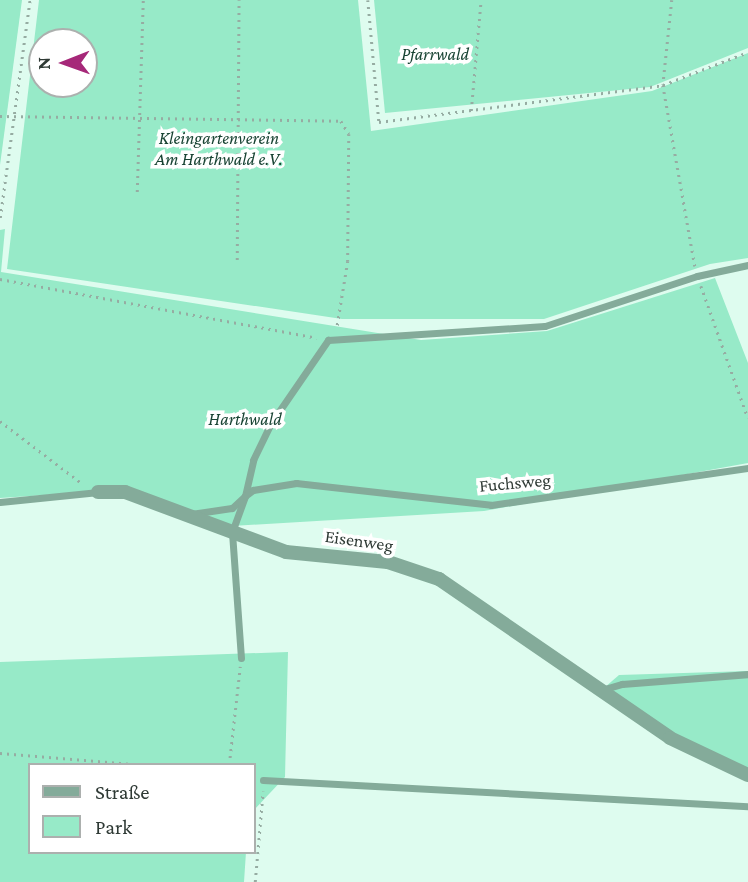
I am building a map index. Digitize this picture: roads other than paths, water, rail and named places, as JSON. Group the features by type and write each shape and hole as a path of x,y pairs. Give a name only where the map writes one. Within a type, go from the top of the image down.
{"street":[{"name":"Eisenweg","path":"98,492 125,492 286,552 388,562 439,579 670,738 748,775"}],"lane":[{"path":"241,658 232,532 245,496 253,460 271,423 331,339 545,326 697,276 748,265"},
{"name":"Fuchsweg","path":"190,514 232,508 253,490 296,484 491,505 748,468"},
{"name":"Eisenweg","path":"0,502 98,492"},
{"path":"600,690 622,684 748,674"},
{"path":"263,780 748,806"}],"park label":[{"name":"Pfarrwald","path":"435,54"},
{"name":"Kleingartenverein Am Harthwald e.V.","path":"219,149"},
{"name":"Harthwald","path":"245,419"}]}
